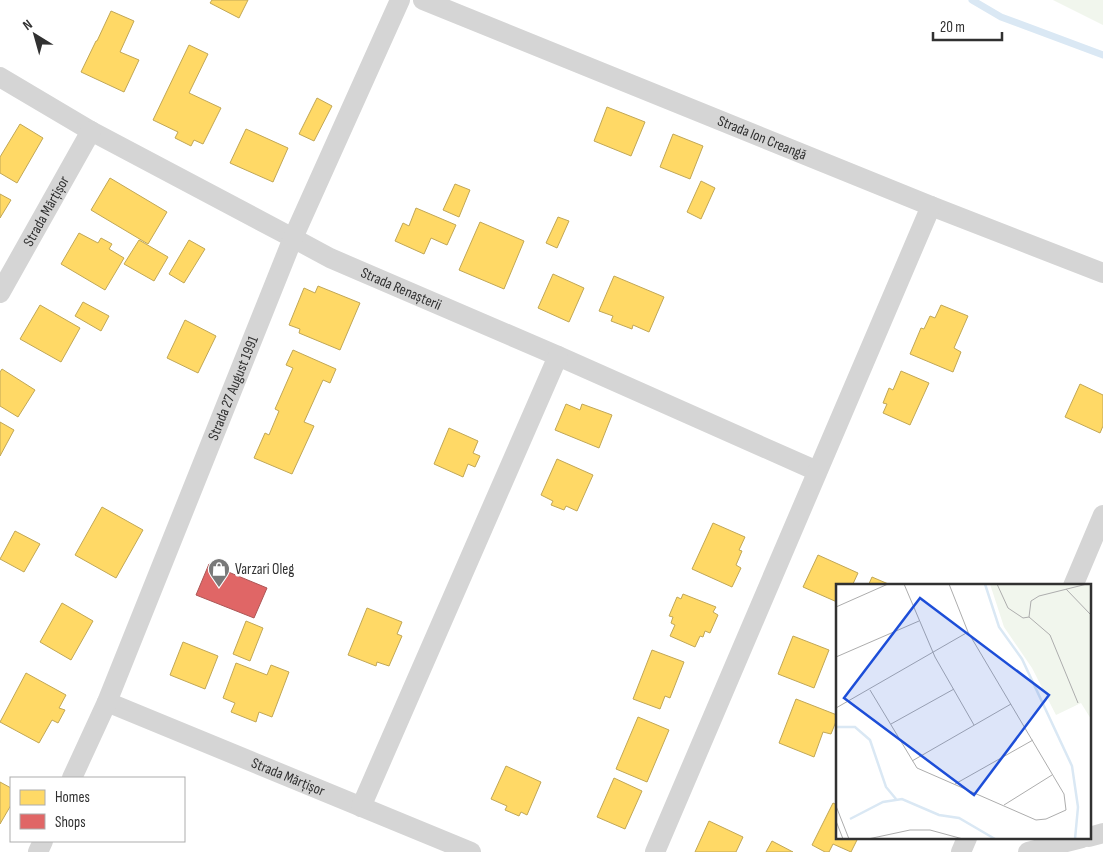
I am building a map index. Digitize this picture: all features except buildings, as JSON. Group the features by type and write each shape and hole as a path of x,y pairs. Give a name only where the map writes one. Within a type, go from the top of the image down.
{"street":[{"name":"Strada 27 August 1991","path":"72,777 107,702 293,238 400,0"},
{"name":"Strada Ion Creangă","path":"423,0 931,206 1103,273"},
{"name":"Strada Renașterii","path":"0,77 91,131 330,258 558,356 817,471"},
{"name":"Strada Mărțișor","path":"0,293 91,131"},
{"path":"655,852 931,206"},
{"path":"361,806 558,356"},
{"path":"1074,584 1103,515"},
{"name":"Strada Mărțișor","path":"107,702 471,852"},
{"path":"1090,836 1103,833"},
{"path":"961,852 966,840"},
{"path":"1028,852 1074,840"}],"shaded area":[{"path":"1053,0 1103,0 1103,25"}],"waterway":[{"path":"972,0 1001,17 1103,55"}],"place":[{"name":"Varzari Oleg","path":"219,588"}]}
